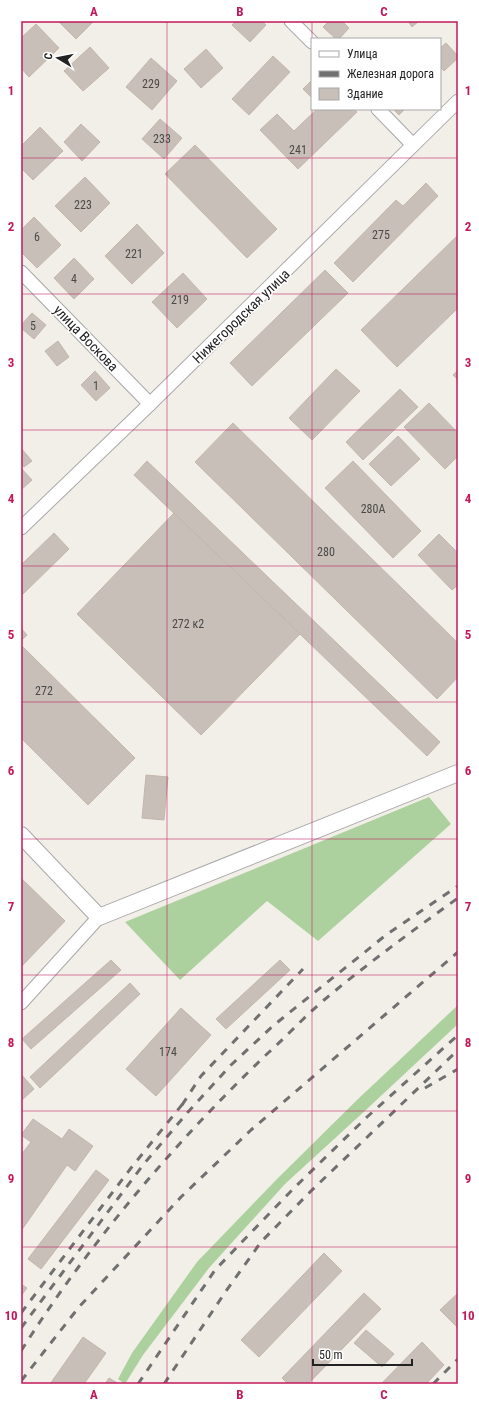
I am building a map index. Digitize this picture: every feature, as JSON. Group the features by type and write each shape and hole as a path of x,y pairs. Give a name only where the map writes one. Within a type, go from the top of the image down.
{"street":[{"path":"291,21 311,41"},
{"name":"Нижегородская улица","path":"21,528 150,404 458,101"},
{"path":"379,110 413,145"},
{"name":"улица Воскова","path":"21,272 150,404"},
{"path":"21,1004 99,917 458,773"},
{"path":"21,835 99,917"}],"green space":[{"path":"429,797 451,824 318,941 267,901 180,980 125,922"},
{"path":"458,1005 458,1024 285,1184 209,1268 143,1355 125,1384 118,1379 132,1353 197,1262 277,1179 358,1099"}],"building":[{"path":"58,21 94,21 76,39"},
{"path":"236,21 262,21 266,25 250,42 232,25"},
{"path":"329,21 342,21 349,28 340,38 335,38 323,27"},
{"path":"408,21 419,21 412,27"},
{"path":"36,24 59,48 29,77 21,68 21,38"},
{"path":"446,43 458,56 458,58 444,71 441,68 441,47"},
{"path":"90,47 109,68 83,91 64,71"},
{"path":"206,49 223,68 201,88 184,69"},
{"path":"273,56 290,72 249,115 232,99"},
{"path":"151,58 177,81 152,110 126,87"},
{"path":"311,81 311,97 303,89"},
{"path":"316,110 355,110 357,112 298,169 260,130 277,114 294,131"},
{"path":"394,110 404,110 399,115"},
{"path":"160,119 182,138 164,159 142,139"},
{"path":"81,124 100,142 82,161 64,142"},
{"path":"40,127 63,151 33,180 21,168 21,146"},
{"path":"195,145 277,229 247,258 165,174"},
{"path":"85,177 110,203 81,232 55,206"},
{"path":"426,183 438,196 353,282 334,263 396,200 403,206"},
{"path":"34,217 61,245 37,268 21,252 21,230"},
{"path":"137,224 164,253 132,284 105,256"},
{"path":"458,235 458,308 397,367 361,330"},
{"path":"74,258 94,279 74,299 54,278"},
{"path":"325,270 348,293 252,386 230,363"},
{"path":"183,273 207,299 177,328 152,302"},
{"path":"32,313 46,325 34,339 21,328 21,325"},
{"path":"58,341 69,357 57,366 45,351"},
{"path":"336,369 360,391 312,440 289,418"},
{"path":"458,370 458,380 453,375"},
{"path":"95,371 110,388 96,401 81,385"},
{"path":"400,389 418,407 363,460 346,442"},
{"path":"429,403 458,433 458,456 445,469 404,427"},
{"path":"233,423 458,643 458,677 437,699 195,462"},
{"path":"398,436 420,459 391,486 369,464"},
{"path":"21,448 32,461 24,467 21,463"},
{"path":"147,461 440,742 427,756 134,475"},
{"path":"353,461 421,531 393,558 325,488"},
{"path":"21,468 32,480 21,490"},
{"path":"174,513 300,634 201,735 77,614"},
{"path":"54,533 69,549 21,596 21,565"},
{"path":"439,534 458,553 458,585 452,590 418,555"},
{"path":"21,628 27,635 21,641"},
{"path":"21,645 135,758 88,805 21,738"},
{"path":"146,775 168,777 164,820 142,818"},
{"path":"21,878 65,921 21,967"},
{"path":"111,960 121,970 31,1049 22,1039"},
{"path":"280,960 290,970 226,1029 216,1019"},
{"path":"130,983 140,994 40,1088 30,1077"},
{"path":"181,1008 211,1035 156,1096 126,1069"},
{"path":"21,1074 34,1089 21,1101"},
{"path":"33,1119 62,1139 69,1129 93,1146 75,1171 67,1165 21,1231 21,1155 31,1142 21,1135"},
{"path":"96,1170 109,1180 41,1269 28,1259"},
{"path":"324,1253 342,1271 259,1357 241,1340"},
{"path":"21,1284 27,1288 21,1296"},
{"path":"364,1293 381,1309 308,1384 288,1384 282,1378"},
{"path":"458,1293 458,1328 440,1310"},
{"path":"366,1330 394,1354 382,1367 354,1343"},
{"path":"83,1337 106,1353 84,1384 50,1384"},
{"path":"422,1342 444,1365 426,1384 381,1384"},
{"path":"109,1378 119,1384 105,1384"}],"railway":[{"path":"21,1328 143,1165 188,1112 231,1065 274,1025 386,935 458,886"},
{"path":"21,1351 76,1271 105,1232 167,1158 200,1122 324,1000 390,948 458,898"},
{"path":"21,1381 79,1307 181,1197 251,1130 458,952"},
{"path":"182,1105 201,1076 303,969"},
{"path":"138,1384 215,1270 294,1188 367,1117 458,1035"},
{"path":"164,1384 226,1291 261,1242 311,1191 458,1050"},
{"path":"425,1088 458,1069"},
{"path":"21,1313 131,1168 185,1101"},
{"path":"433,1384 458,1359"}]}
